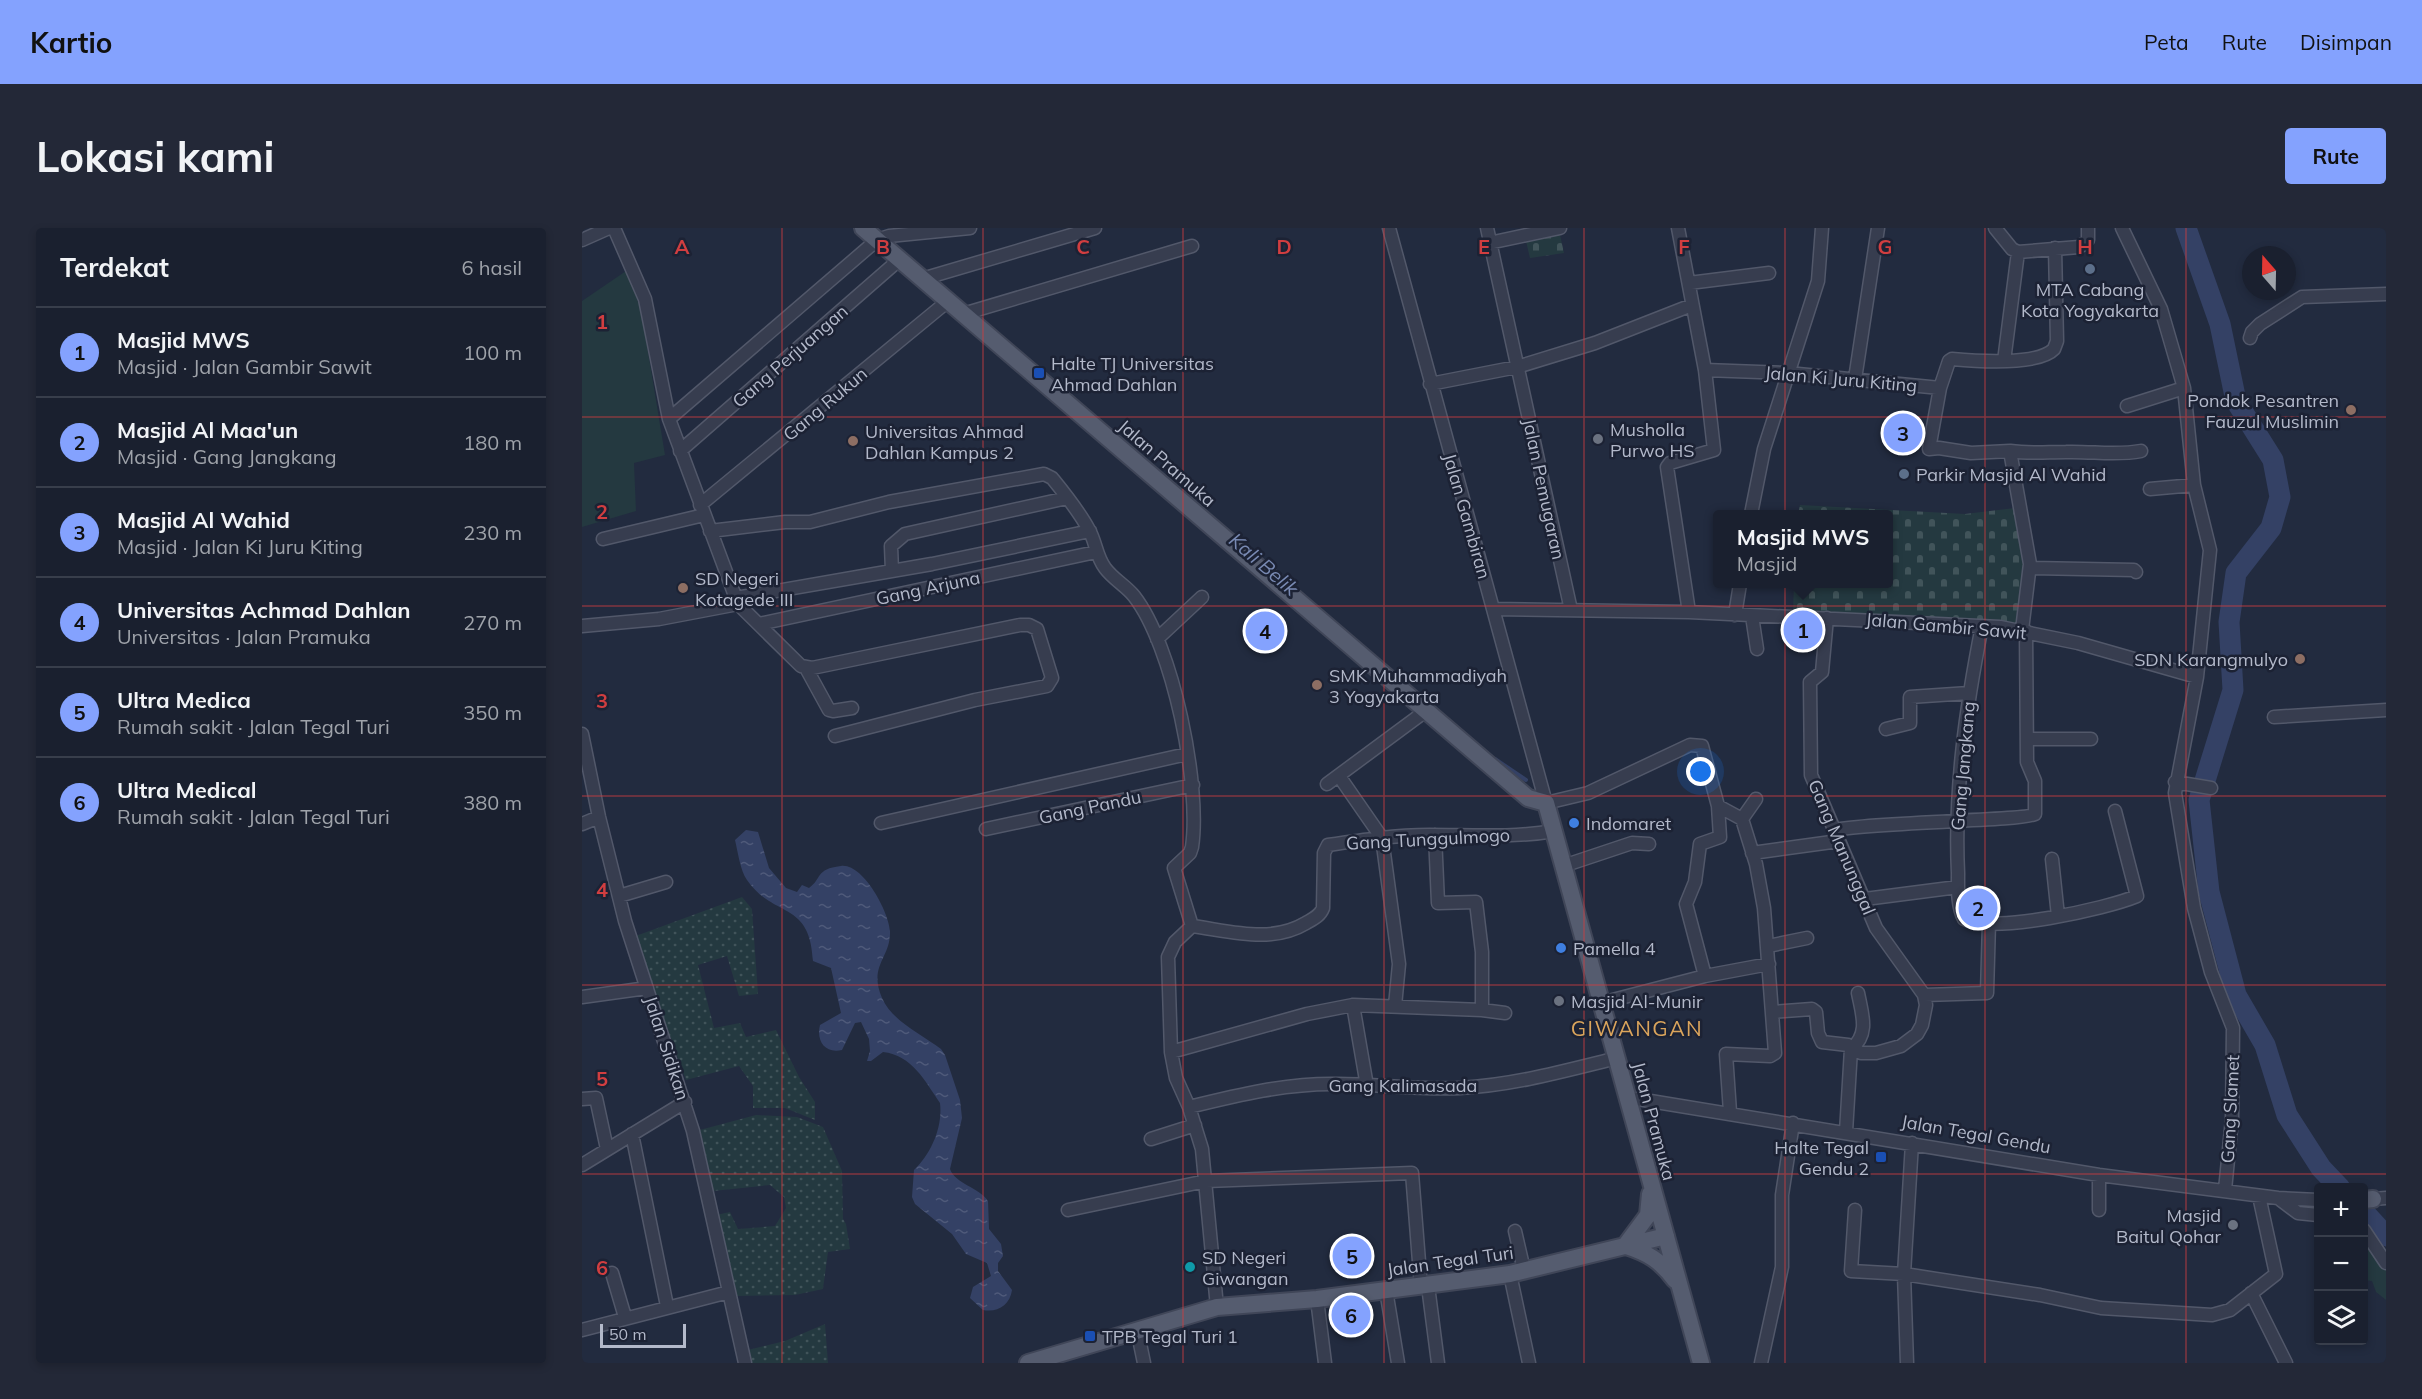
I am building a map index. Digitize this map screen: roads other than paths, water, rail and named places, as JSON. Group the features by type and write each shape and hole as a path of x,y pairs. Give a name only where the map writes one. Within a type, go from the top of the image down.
{"main road":[{"name":"Jalan Pramuka","path":"877,232 900,260 1528,798 1546,803 1701,1363"},
{"path":"1651,1184 1648,1215 1625,1246 1649,1253 1665,1267 1680,1288"},
{"name":"Jalan Tegal Turi","path":"1028,1363 1217,1307 1317,1299 1517,1272 1666,1236"}],"street":[{"path":"582,240 609,228"},
{"path":"614,228 645,298 669,419 737,601 783,649 806,668 829,710 852,708"},
{"path":"669,419 877,232 969,228"},
{"path":"922,279 1095,228"},
{"name":"Jalan Gambiran","path":"1389,228 1546,803"},
{"name":"Jalan Pemugaran","path":"1487,228 1571,610"},
{"path":"1490,243 1560,228"},
{"path":"1678,228 1705,370 1714,450 1670,463 1667,467 1689,612"},
{"path":"1752,510 1764,450 1818,281 1822,228"},
{"path":"1855,379 1878,228"},
{"path":"1995,228 2012,249 2018,252 2079,247 2088,240 2088,228"},
{"path":"2122,228 2161,309 2184,388 2194,485 2210,550 2197,677 2177,782 2210,788"},
{"path":"963,314 1192,246"},
{"path":"1940,388 1948,363 1952,359 2004,361 2040,356 2054,349 2057,341 2055,248"},
{"path":"2004,361 2018,252"},
{"name":"Gang Perjuangan","path":"680,451 900,260"},
{"path":"1689,283 1769,273"},
{"path":"2250,338 2252,332 2260,324 2302,297 2386,294"},
{"name":"Gang Rukun","path":"702,510 948,301"},
{"path":"1430,384 1517,367 1595,343 1692,306"},
{"name":"Jalan Ki Juru Kiting","path":"1705,370 1788,373 1940,388 1929,449 1939,448 1971,453 2010,451"},
{"path":"2127,406 2184,388"},
{"path":"1752,853 1837,835 1854,825 1955,819 2007,820 2031,817 2036,811 2035,781 2028,770 2024,631 2030,568 2010,451 2034,455 2066,452 2111,455 2141,451"},
{"path":"710,531 777,523 810,522 889,502 1044,474 1052,477 1090,531 1096,552 1105,568 1133,595 1158,639 1182,718 1193,785 1195,809 1192,847 1174,868 1192,926 1175,942 1168,957 1171,1052 1176,1078 1195,1125 1206,1181 1217,1307"},
{"path":"2150,489 2194,485"},
{"path":"892,571 891,546 905,534 1067,498"},
{"path":"603,539 702,510"},
{"path":"582,626 659,619 737,601 1090,531"},
{"name":"Gang Arjuna","path":"759,624 1096,552"},
{"path":"2030,568 2134,570 2136,572"},
{"path":"1736,615 1739,588"},
{"path":"1158,639 1202,597"},
{"name":"Jalan Gambir Sawit","path":"1494,609 1689,612 1982,626 2024,631 2197,677"},
{"path":"1752,616 1757,649"},
{"name":"Gang Manunggal","path":"1827,618 1822,672 1810,682 1811,776 1876,928 1924,995"},
{"path":"806,668 1020,625 1029,625 1037,629 1052,678 1047,686 975,700 835,736"},
{"name":"Gang Jangkang","path":"1982,626 1969,693 1955,819 1958,887 1964,919 1989,922"},
{"path":"1886,729 1910,723 1910,697 1969,693"},
{"path":"1327,784 1427,710"},
{"path":"2274,717 2386,710"},
{"name":"Jalan Sidikan","path":"582,734 599,817 619,896 685,1102 745,1363"},
{"path":"2027,739 2091,739"},
{"path":"1546,803 1588,793 1695,744 1702,746 1718,806 1720,837 1717,840 1704,840 1700,844 1695,882 1686,904 1705,976"},
{"path":"881,823 1187,754"},
{"path":"1338,776 1382,838 1399,964 1395,1006"},
{"name":"Gang Slamet","path":"2177,782 2182,842 2194,908 2211,972 2233,1028 2232,1119 2225,1190"},
{"name":"Gang Pandu","path":"986,829 1193,785"},
{"path":"1742,819 1756,799"},
{"path":"1718,806 1742,819 1759,877 1768,946 1772,1012 1773,1055 1726,1054 1730,1112"},
{"path":"1772,1012 1815,1010 1818,1033 1822,1042 1848,1045 1851,1049 1861,1053 1876,1053 1910,1041 1922,1025 1926,1005 1924,995 1987,993 1989,922 2058,916 2097,909 2138,895 2115,811"},
{"path":"582,824 599,817"},
{"name":"Gang Tunggulmogo","path":"1192,926 1259,935 1277,934 1301,926 1323,909 1325,847 1382,838 1435,836 1468,838 1554,831"},
{"path":"1435,836 1438,903 1476,902 1482,952 1482,1010"},
{"path":"1563,866 1632,843 1642,841 1649,844"},
{"path":"2052,859 2058,916"},
{"path":"619,896 666,882"},
{"path":"1865,899 1958,887"},
{"path":"1768,946 1806,938"},
{"path":"1601,1003 1705,976 1769,964"},
{"path":"582,997 647,988"},
{"path":"1846,1132 1851,1049 1860,1042 1864,1035 1858,993"},
{"path":"1171,1052 1307,1014 1353,1005 1482,1010 1504,1013"},
{"path":"1353,1005 1367,1086"},
{"name":"Gang Kalimasada","path":"1189,1107 1267,1090 1324,1084 1459,1088 1529,1081 1617,1058"},
{"path":"582,1099 596,1098 608,1149"},
{"name":"Jalan Tegal Gendu","path":"1628,1100 1638,1099 1730,1112 2099,1175 2259,1196 2314,1200"},
{"path":"582,1165 685,1102"},
{"path":"1761,1363 1782,1267 1782,1195 1793,1123"},
{"path":"1150,1139 1195,1125"},
{"path":"632,1134 667,1306"},
{"path":"1907,1363 1904,1274 1912,1143"},
{"path":"1068,1210 1206,1181 1412,1173 1424,1286 1438,1363"},
{"path":"2099,1175 2099,1210"},
{"path":"1855,1210 1851,1271 1904,1274 2142,1313 2212,1315 2230,1310 2276,1274 2259,1196"},
{"path":"2278,1198 2298,1213 2314,1215"},
{"path":"1515,1231 1517,1272 1529,1363"},
{"path":"2368,1236 2386,1263"},
{"path":"612,1273 625,1317"},
{"path":"1386,1290 1398,1363"},
{"path":"582,1330 667,1306 729,1292"},
{"path":"2251,1293 2286,1363"},
{"path":"1317,1299 1325,1363"},
{"path":"1137,1329 1144,1363"}],"water":[{"path":"746,830 758,832 769,868 786,888 797,892 802,885 809,888 827,869 849,867 866,880 880,901 890,931 877,977 878,987 882,998 893,1014 941,1049 945,1055 960,1100 962,1118 950,1169 957,1178 979,1192 988,1201 989,1229 1001,1244 1003,1256 998,1263 998,1271 1012,1290 1009,1300 1002,1307 983,1310 970,1298 973,1287 991,1276 987,1263 966,1254 952,1234 915,1204 912,1197 914,1170 926,1156 938,1131 940,1103 917,1070 902,1058 883,1052 871,1061 867,1061 870,1051 869,1039 861,1022 855,1023 842,1050 831,1050 823,1045 819,1036 820,1025 841,1013 831,968 813,961 805,928 798,919 768,901 747,880 735,840"}],"waterway":[{"path":"2186,228 2220,324 2236,401 2273,460 2280,497 2271,528 2236,573 2229,622 2233,690 2199,800 2209,892 2236,995 2265,1045 2287,1115 2321,1168 2335,1183"},
{"name":"Kali Belik","path":"1495,759 1526,780"},
{"path":"2368,1216 2386,1236"}],"place":[{"name":"MTA Cabang Kota Yogyakarta","path":"2090,269"},
{"name":"Halte TJ Universitas Ahmad Dahlan","path":"1039,373"},
{"name":"Pondok Pesantren Fauzul Muslimin","path":"2351,410"},
{"name":"Masjid Al Wahid","path":"1903,433"},
{"name":"Musholla Purwo HS","path":"1598,439"},
{"name":"Universitas Ahmad Dahlan Kampus 2","path":"853,441"},
{"name":"Parkir Masjid Al Wahid","path":"1904,474"},
{"name":"SD Negeri Kotagede III","path":"683,588"},
{"name":"Masjid MWS","path":"1803,630"},
{"name":"Universitas Achmad Dahlan","path":"1265,631"},
{"name":"SDN Karangmulyo","path":"2300,659"},
{"name":"SMK Muhammadiyah 3 Yogyakarta","path":"1317,685"},
{"name":"Indomaret","path":"1574,823"},
{"name":"Masjid Al Maa'un","path":"1978,908"},
{"name":"Pamella 4","path":"1561,948"},
{"name":"Masjid Al-Munir","path":"1559,1001"},
{"name":"Halte Tegal Gendu 2","path":"1881,1157"},
{"name":"Masjid Baitul Qohar","path":"2233,1225"},
{"name":"Ultra Medica","path":"1352,1256"},
{"name":"SD Negeri Giwangan","path":"1190,1267"},
{"name":"Ultra Medical","path":"1351,1315"},
{"name":"TPB Tegal Turi 1","path":"1090,1336"}],"district":[{"name":"GIWANGAN","path":"1637,1028"}]}
